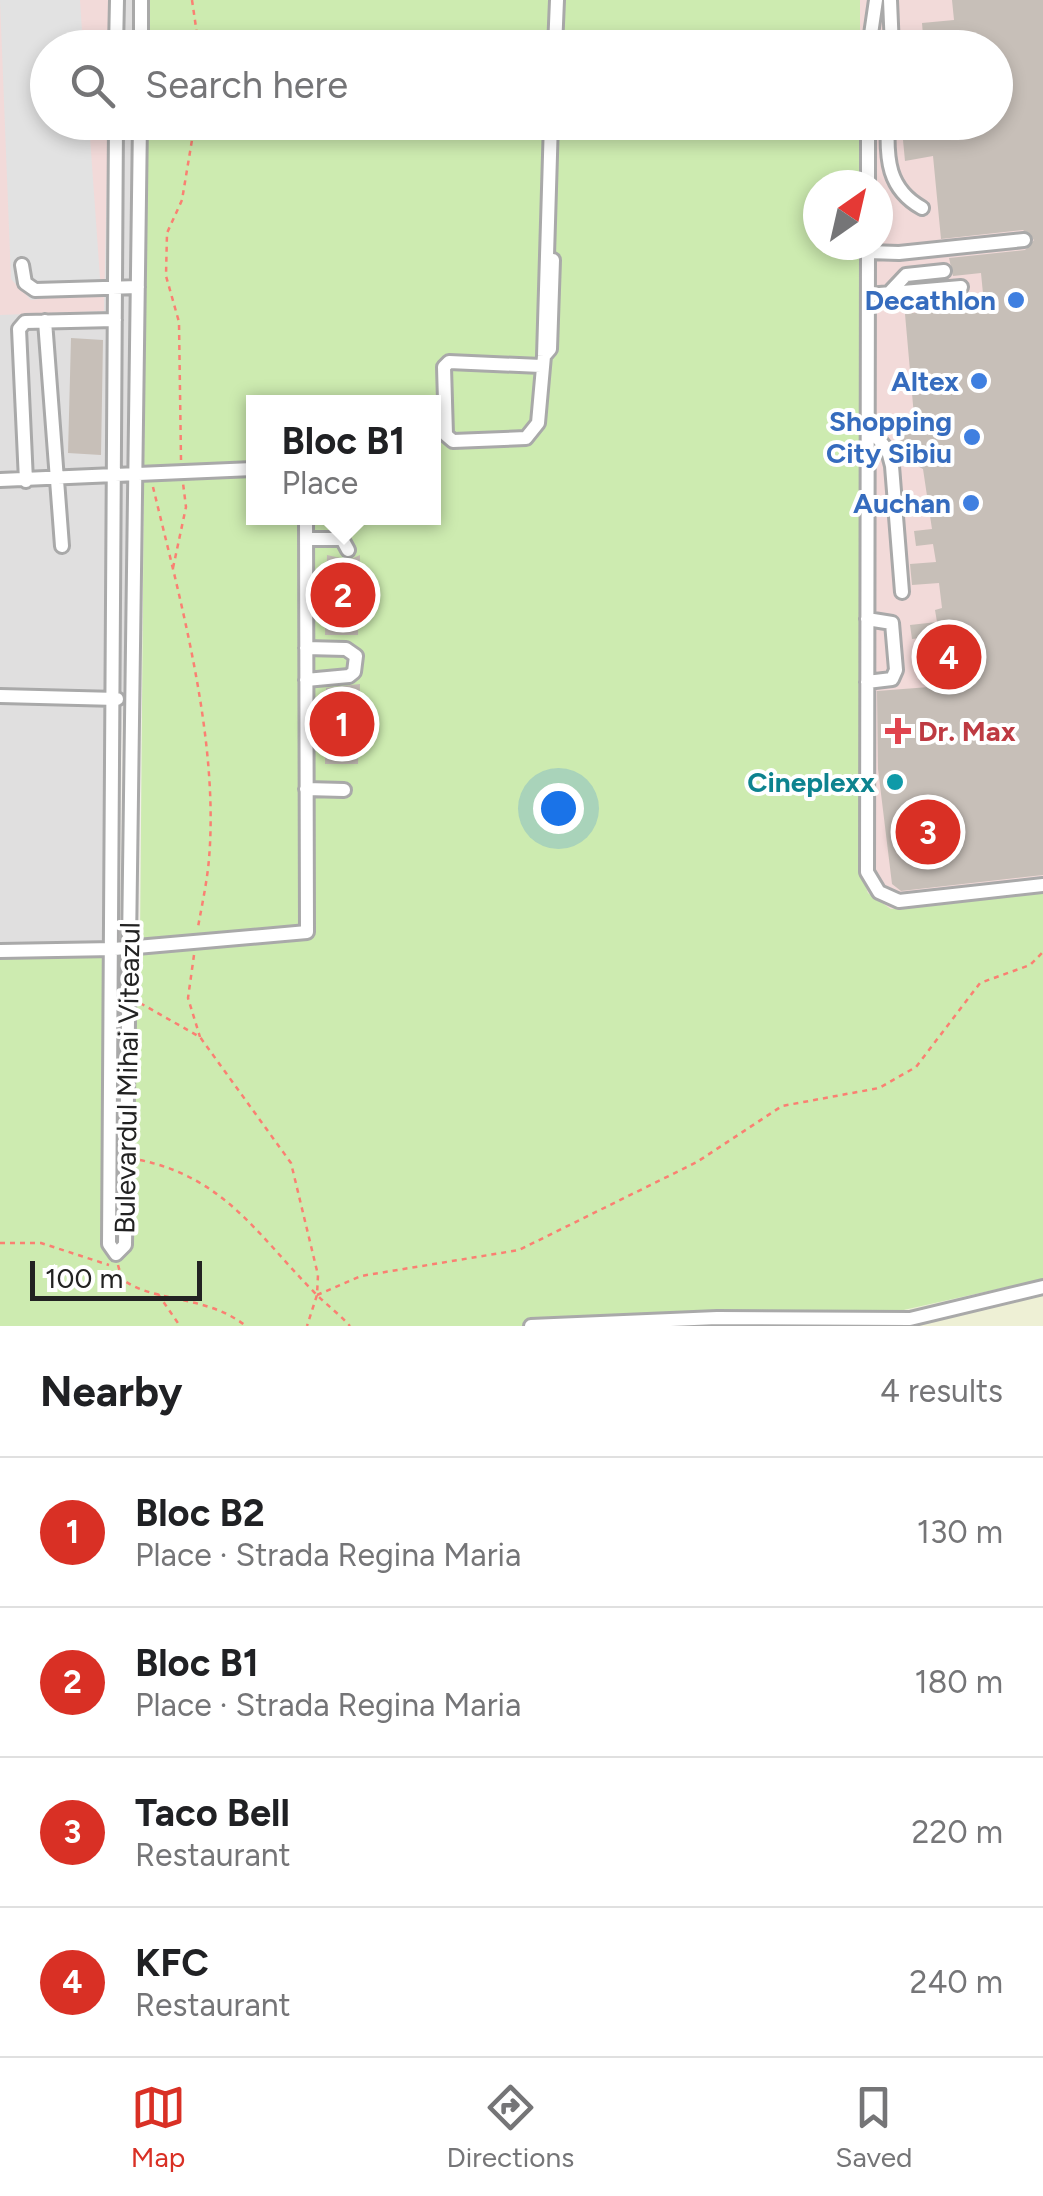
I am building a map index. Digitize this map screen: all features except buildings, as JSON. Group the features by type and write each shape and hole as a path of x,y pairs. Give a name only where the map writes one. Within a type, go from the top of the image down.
{"street":[{"path":"116,30 117,0"},
{"path":"140,30 141,0"},
{"path":"559,30 560,0"},
{"path":"868,0 868,30"},
{"path":"870,30 876,0"},
{"path":"890,0 891,30"},
{"name":"Bulevardul Mihai Viteazul","path":"116,140 114,949 109,1244 117,1260"},
{"name":"Bulevardul Mihai Viteazul","path":"117,1260 125,1245 140,140"},
{"path":"543,361 449,362 444,367 446,435 453,441 526,438 538,423 543,361 554,140"},
{"path":"868,140 868,170"},
{"path":"889,140 890,174 907,200 922,208"},
{"path":"116,210 138,210"},
{"path":"893,248 1024,240"},
{"path":"868,260 867,872 872,886 900,900 1043,885"},
{"path":"22,265 25,284 34,290 138,287"},
{"path":"890,292 906,275 944,271"},
{"path":"868,294 960,287"},
{"path":"26,481 20,329 25,322 115,320"},
{"path":"45,321 62,546"},
{"path":"869,427 888,451 892,466 902,592"},
{"path":"0,480 246,469"},
{"path":"0,951 114,949 304,934 306,525"},
{"path":"306,539 342,539 348,550"},
{"path":"868,619 884,618 892,624 896,670 892,679 868,682"},
{"path":"306,648 346,649 356,656 349,676 306,680"},
{"path":"0,696 132,700"},
{"path":"306,789 344,790"},
{"path":"110,1171 126,1164"},
{"path":"531,1326 717,1318 785,1323 910,1318 1043,1287"}],"path":[{"path":"192,0 196,30"},
{"path":"173,570 186,507 179,322 166,262 168,232 182,200 193,140"},
{"path":"151,476 190,632 204,740 210,858 188,998 200,1036 292,1163 318,1275 318,1295 307,1326"},
{"path":"318,1295 361,1276 520,1250 698,1162 782,1106 880,1088 916,1068 980,983 1030,965 1043,952"},
{"path":"128,992 147,1010 200,1036"},
{"path":"126,1164 163,1165 198,1182 252,1221 350,1326"},
{"path":"0,1243 41,1243 85,1260 117,1260 122,1279 132,1287 186,1297 246,1326"},
{"path":"158,1292 180,1326"}],"shaded area":[{"path":"0,0 134,0 135,30 30,30 30,140 137,140 139,210 115,941 0,945"},
{"path":"0,0 110,0 109,30 30,30 30,140 108,140 104,311 0,315"},
{"path":"0,0 80,0 82,30 30,30 30,140 90,140 101,292 31,300 11,279"},
{"name":"Shopping City Sibiu","path":"860,0 1043,0 1043,892 891,909 868,893 863,881 862,260 893,260 893,170 861,170 861,140 1013,140 1013,30 860,30"}],"green space":[{"path":"149,0 860,0 860,30 148,30"},
{"path":"147,140 861,140 861,170 803,170 803,260 862,260 861,870 868,893 891,909 1043,892 1043,1279 832,1326 0,1326 0,945 140,940"},
{"path":"1043,1279 1043,1326 832,1326"}],"place":[{"name":"Decathlon","path":"1016,300"},
{"name":"Altex","path":"979,381"},
{"name":"Shopping City Sibiu","path":"972,437"},
{"name":"Auchan","path":"971,503"},
{"name":"Bloc B1","path":"343,595"},
{"name":"KFC","path":"949,657"},
{"name":"Bloc B2","path":"342,724"},
{"name":"Dr. Max","path":"898,731"},
{"name":"Cineplexx","path":"895,782"},
{"name":"Taco Bell","path":"928,832"}]}
